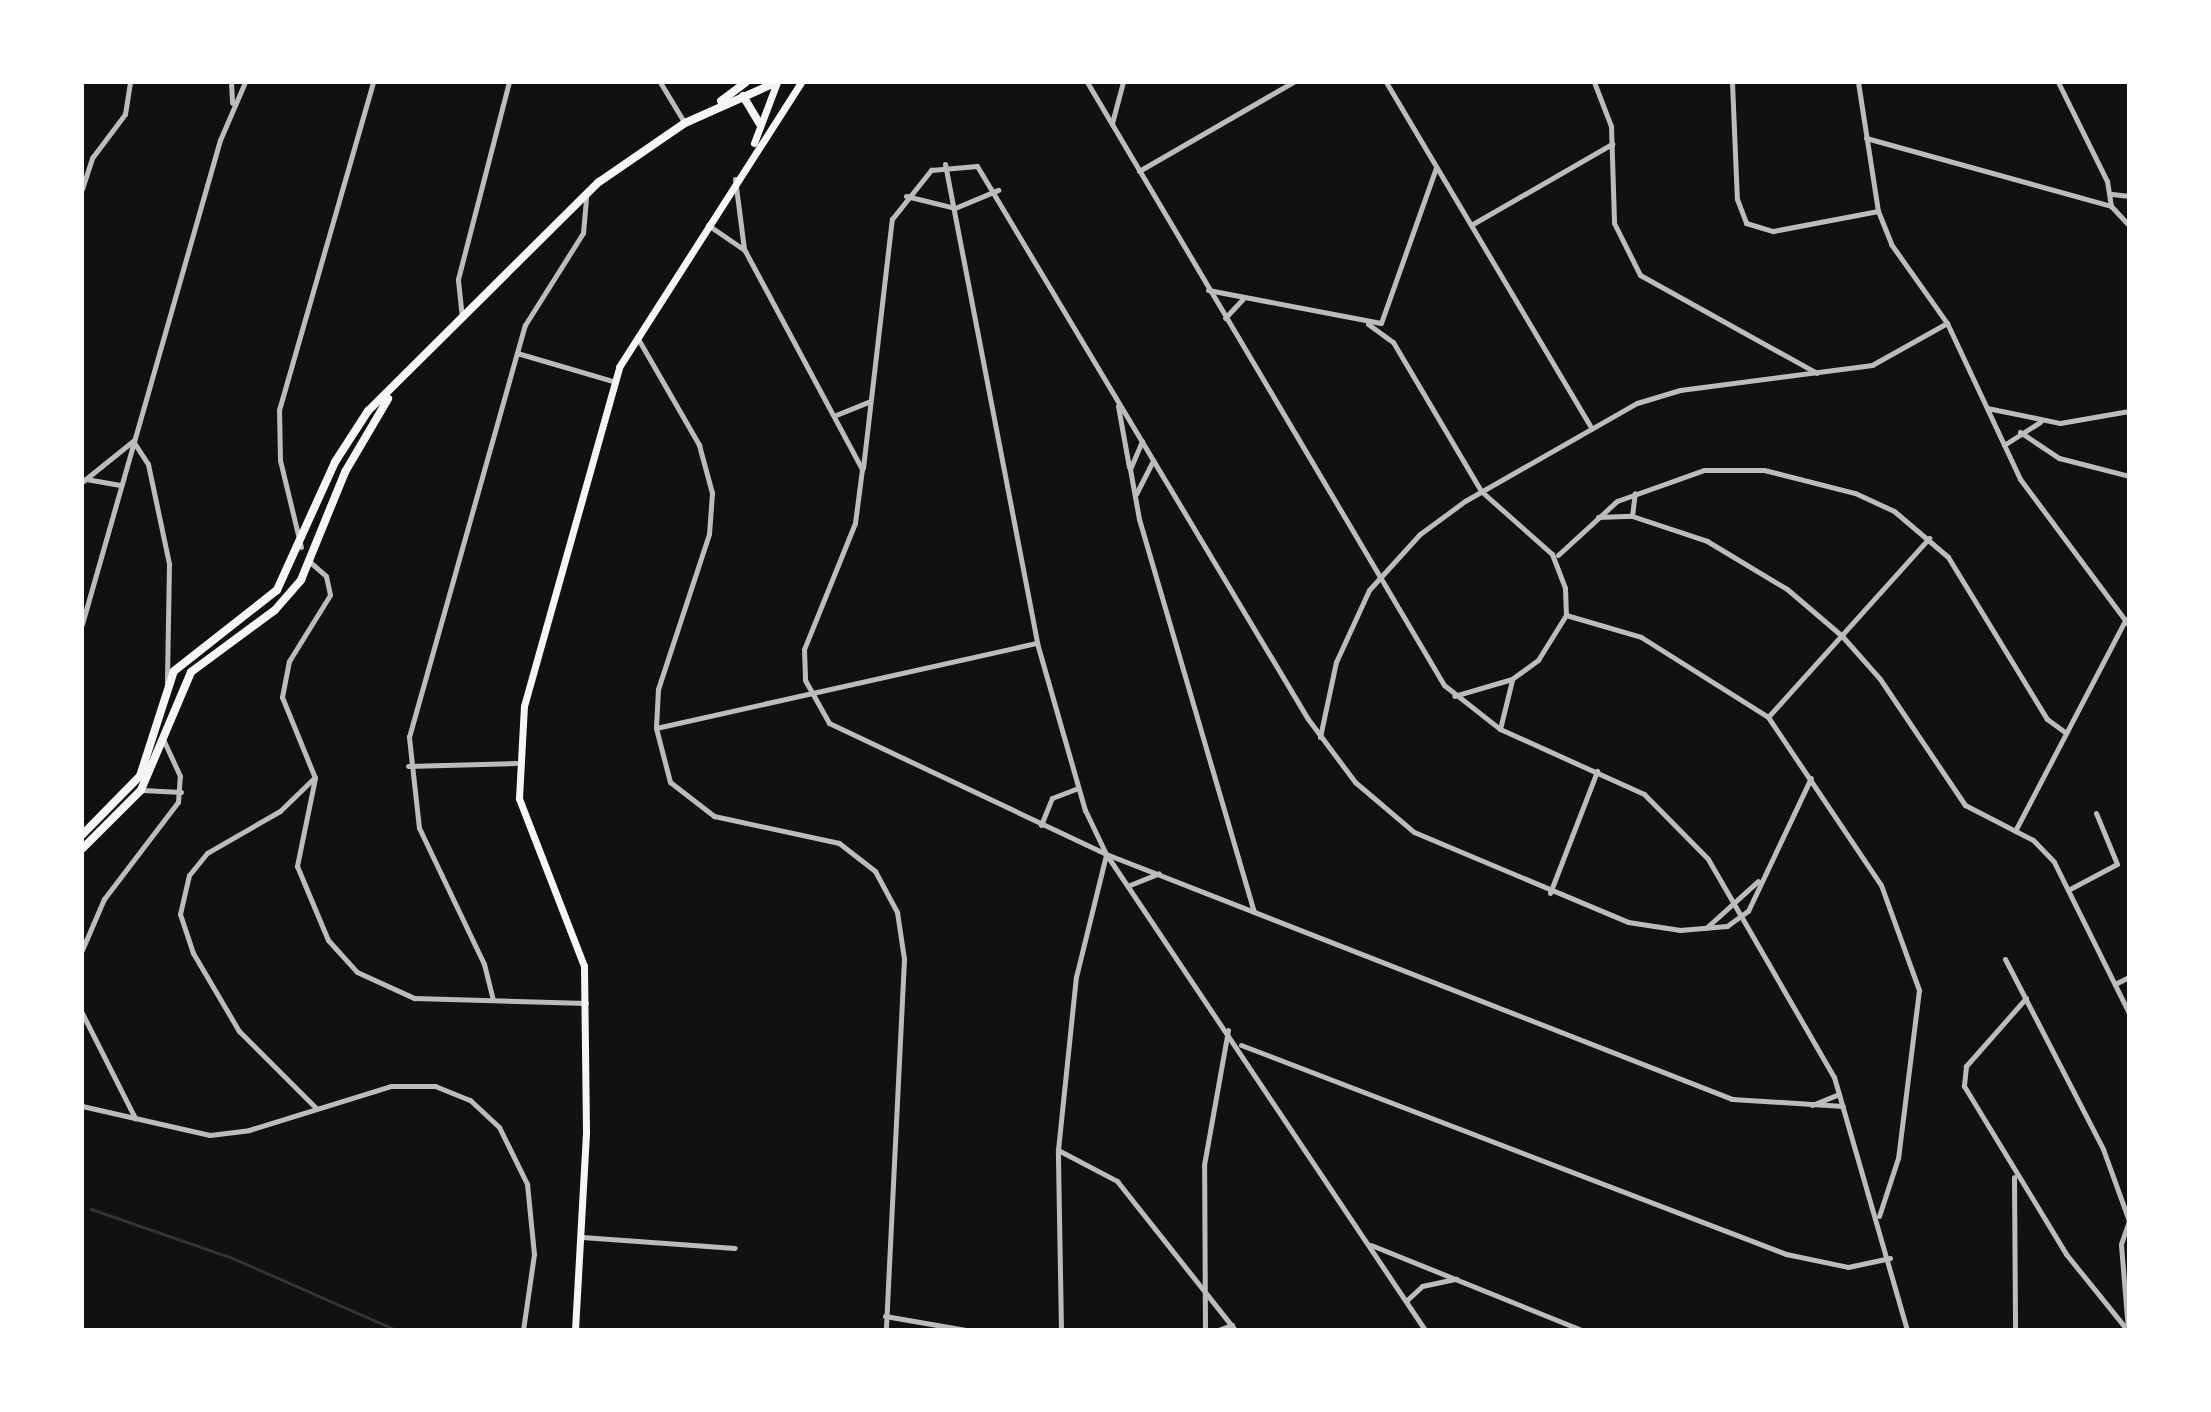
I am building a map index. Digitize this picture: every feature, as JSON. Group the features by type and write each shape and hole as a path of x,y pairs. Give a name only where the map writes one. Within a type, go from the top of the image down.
{"main road":[{"path":"713,108 746,82"},
{"path":"752,149 777,82"},
{"path":"82,835 140,776 167,683 195,652 268,601 301,547 346,441 585,194 685,123 777,82"},
{"path":"576,1330 582,1237 586,1003 580,944 519,798 516,763 524,706 613,381 752,149 801,82"},
{"path":"743,96 760,124"},
{"path":"82,849 141,790 163,739 174,698 191,672 275,610 310,562 341,481 389,397"}],"street":[{"path":"82,189 92,158 125,114 130,82"},
{"path":"231,82 232,104"},
{"path":"82,624 232,104 245,82"},
{"path":"301,547 280,460 279,410 373,82"},
{"path":"463,319 458,279 509,82"},
{"path":"660,82 685,123"},
{"path":"1087,82 1377,579 1453,696 1500,729 1597,771 1667,812 1732,901 1839,1094 1890,1258 1907,1330"},
{"path":"1112,123 1123,82"},
{"path":"1139,171 1293,82"},
{"path":"1386,82 1590,426"},
{"path":"1594,82 1608,108 1613,144 1614,223 1640,275 1819,374"},
{"path":"1732,82 1737,199 1746,223 1773,231 1878,211"},
{"path":"1858,82 1878,211 1891,244 1947,323 2020,479 2127,622 2065,732 2015,831"},
{"path":"2058,82 2112,194 2111,206"},
{"path":"1866,138 2111,206 2129,225"},
{"path":"1471,225 1613,144"},
{"path":"945,164 1037,643 1078,788 1106,854 1228,1029 1425,1330"},
{"path":"1743,919 1705,928 1628,922 1550,893 1414,832 1355,782 1320,737 1117,401 998,190 977,166 945,164 906,196 885,244 855,523 804,649 811,697 846,733 1106,854 1732,1099 1843,1106"},
{"path":"1436,167 1385,316 1386,332 1481,491 1555,557 1566,615 1538,660 1512,679 1453,696"},
{"path":"735,179 744,249 836,415 862,469"},
{"path":"906,196 955,208 998,190"},
{"path":"493,1000 484,964 419,828 408,766 420,688 517,353 538,298 583,233 585,194"},
{"path":"2112,194 2129,196"},
{"path":"707,225 744,249"},
{"path":"1208,290 1368,324 1386,332"},
{"path":"1225,318 1244,299"},
{"path":"1368,324 1385,316"},
{"path":"1320,737 1336,662 1377,579 1420,534 1481,491 1590,426 1680,390 1819,374 1897,356 1947,323"},
{"path":"637,337 699,445 712,493 709,534 658,689 656,728 661,761 680,797 714,816 839,843 875,871 897,912 904,959 886,1330"},
{"path":"517,353 613,381"},
{"path":"836,415 870,401"},
{"path":"1117,401 1136,495 1254,911"},
{"path":"1986,407 2041,421 2129,411"},
{"path":"2004,445 2041,421"},
{"path":"2020,432 2052,455 2129,476"},
{"path":"84,481 133,441"},
{"path":"133,441 148,464 165,525 167,683"},
{"path":"1130,469 1142,441"},
{"path":"1136,495 1153,460"},
{"path":"1555,557 1598,517 1636,492 1704,470 1764,470 1855,493 1929,538 1963,577 2047,719 2065,732"},
{"path":"84,481 121,485"},
{"path":"1632,516 1636,492"},
{"path":"1598,517 1632,516 1741,558 1842,636 1880,679 1965,805 2044,849 2068,890 2129,1013"},
{"path":"1768,717 1929,538"},
{"path":"310,562 326,576 330,595 285,671 282,697 315,778 297,866 338,954 397,994 586,1003"},
{"path":"1566,615 1678,656 1768,717 1881,885 1919,990 1898,1158 1878,1217"},
{"path":"656,728 811,697 1037,643"},
{"path":"1500,729 1512,679"},
{"path":"163,739 181,792"},
{"path":"408,766 516,763"},
{"path":"1550,893 1597,771"},
{"path":"315,778 280,811 207,853 189,875 180,914 199,966 239,1031 317,1109"},
{"path":"1743,919 1758,881 1811,778"},
{"path":"1041,825 1052,798 1078,788"},
{"path":"141,790 181,792"},
{"path":"82,950 104,899 181,792"},
{"path":"2068,890 2117,864 2096,813"},
{"path":"1061,1330 1058,1150 1076,977 1106,854"},
{"path":"1130,885 1160,873"},
{"path":"1705,928 1758,881"},
{"path":"2005,959 2103,1149 2129,1221 2121,1244 2126,1328"},
{"path":"2115,984 2129,977"},
{"path":"2026,998 1962,1079 2014,1176 2126,1328"},
{"path":"82,1013 135,1119"},
{"path":"1205,1330 1208,1114 1228,1029"},
{"path":"1238,1045 1786,1254 1848,1267 1890,1258"},
{"path":"82,1106 135,1119 230,1134 416,1084 455,1093 486,1111 513,1148 532,1210 523,1330"},
{"path":"1807,1106 1839,1094"},
{"path":"1058,1150 1117,1181 1204,1284 1234,1328 1218,1330"},
{"path":"2014,1176 2015,1330"},
{"path":"582,1237 735,1248"},
{"path":"1370,1245 1581,1330"},
{"path":"1406,1301 1422,1286 1457,1279"},
{"path":"885,1316 966,1330"}],"waterway":[{"path":"91,1209 230,1257 396,1330"}]}
